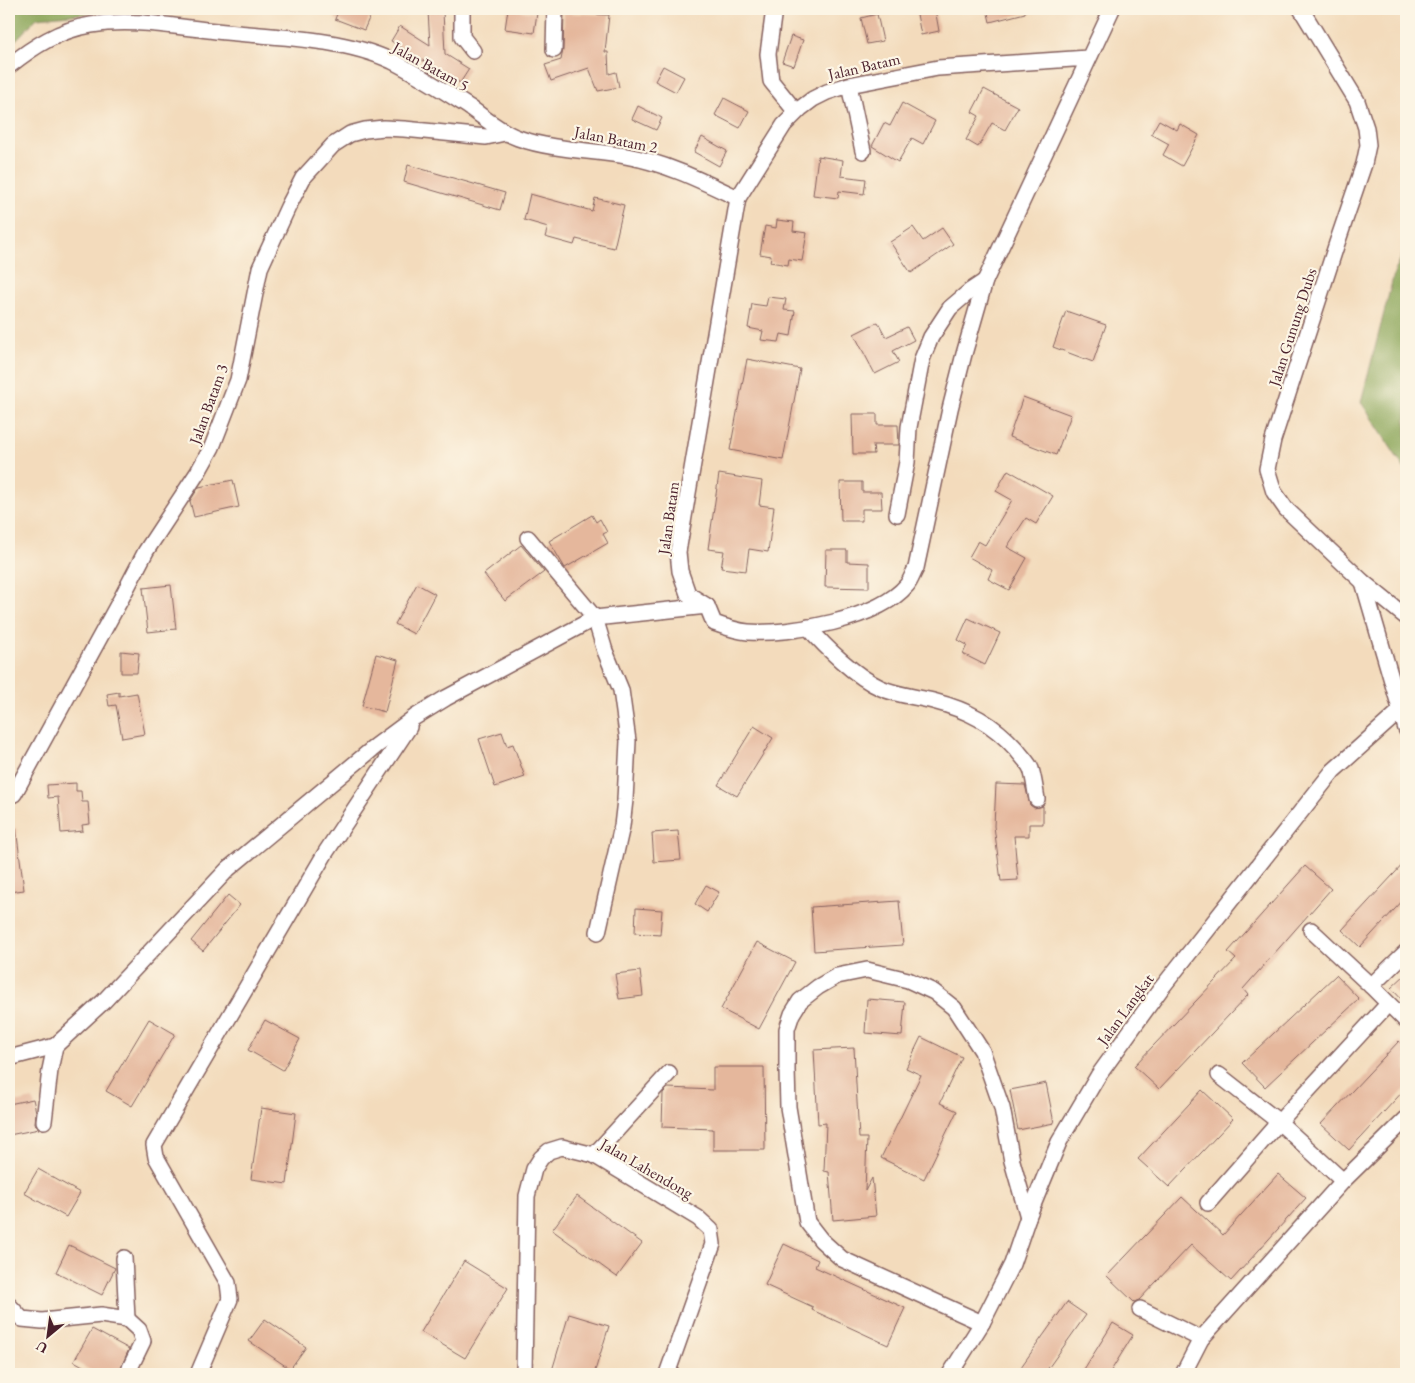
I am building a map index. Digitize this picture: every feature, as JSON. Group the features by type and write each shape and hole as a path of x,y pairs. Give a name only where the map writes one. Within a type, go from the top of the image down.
{"street":[{"path":"462,9 462,37 473,51"},
{"path":"554,50 555,9"},
{"path":"774,9 768,54 771,81 796,112"},
{"name":"Jalan Batam","path":"1088,58 938,68 849,85 813,99 796,112 784,125 738,198 678,552 680,571 688,594 707,606 714,623 748,632 776,631 839,622 870,610 888,600 907,585 916,568 950,409 985,280 1112,9"},
{"name":"Jalan Gunung Dubs","path":"1301,9 1357,101 1366,128 1368,145 1364,164 1273,440 1267,468 1274,492 1286,509 1362,582 1406,617"},
{"name":"Jalan Batam 5","path":"9,66 25,52 46,40 61,33 92,24 134,22 286,38 338,45 392,61 486,120"},
{"path":"849,85 863,151"},
{"name":"Jalan Batam 2","path":"486,120 505,133 536,143 628,156 659,164 696,178 738,198"},
{"name":"Jalan Batam 3","path":"14,794 146,551 198,472 212,447 238,380 260,268 303,178 333,145 350,134 364,130 397,129 486,137 505,133"},
{"path":"897,514 906,462 909,427 922,359 931,337 950,308 985,280"},
{"path":"528,538 595,618 605,651 621,690 628,741 622,826 598,932"},
{"path":"1362,582 1403,710 1406,728"},
{"path":"9,1058 55,1046 104,1001 228,869 376,746 415,717 446,698 595,618 707,606"},
{"path":"808,627 839,658 881,688 970,712 988,723 1004,736 1030,768 1037,799"},
{"name":"Jalan Langkat","path":"950,1374 982,1323 1012,1264 1028,1217 1059,1142 1098,1076 1160,990 1332,772 1403,710"},
{"path":"198,1374 230,1299 228,1283 156,1157 154,1145 326,852 415,717"},
{"path":"1311,930 1371,986 1406,1022"},
{"path":"1371,986 1406,952"},
{"path":"982,1323 842,1259 821,1240 807,1222 788,1107 787,1029 792,1014 800,1001 818,987 837,976 867,970 908,980 934,992 954,1008 982,1051 1002,1108 1012,1162 1028,1217"},
{"path":"1208,1203 1279,1122 1388,1004"},
{"path":"44,1121 55,1046"},
{"path":"594,1155 669,1073"},
{"path":"1219,1075 1279,1122 1344,1181"},
{"path":"1183,1374 1200,1338 1344,1181 1406,1119"},
{"name":"Jalan Lahendong","path":"524,1374 526,1208 529,1183 534,1169 541,1158 549,1151 562,1147 594,1155 698,1218 711,1230 713,1244 668,1374"},
{"path":"124,1258 127,1319"},
{"path":"9,1305 22,1319 42,1321 101,1315 127,1319 139,1330 143,1341 126,1374"},
{"path":"1140,1309 1200,1338"}],"green space":[{"path":"9,9 136,9 37,18 9,47"},
{"path":"1406,246 1406,471 1361,402 1394,274"}],"building":[{"path":"339,9 351,9 370,16 364,30 335,19"},
{"path":"508,9 537,13 534,33 505,29"},
{"path":"916,9 935,9 939,31 921,35"},
{"path":"987,9 1025,9 1025,13 990,22"},
{"path":"428,11 443,11 445,54 469,69 460,83 391,41 400,26 430,45"},
{"path":"564,13 609,15 605,52 608,52 609,74 616,72 619,87 598,91 589,68 551,81 545,65 561,60"},
{"path":"877,14 883,41 867,44 861,18"},
{"path":"791,36 803,40 794,66 782,62"},
{"path":"663,66 684,77 676,92 655,81"},
{"path":"984,89 1018,107 1005,130 992,123 978,147 966,140 979,116 972,112"},
{"path":"724,98 749,111 740,128 715,115"},
{"path":"902,103 935,121 923,144 912,138 898,162 872,146 884,123 890,126"},
{"path":"638,106 662,118 656,130 632,119"},
{"path":"1159,120 1177,130 1180,124 1199,135 1182,166 1163,155 1169,144 1151,134"},
{"path":"702,137 727,151 719,166 694,152"},
{"path":"818,156 843,160 841,176 866,179 864,194 839,191 838,198 813,195"},
{"path":"408,165 505,193 500,210 404,182"},
{"path":"530,194 592,211 595,198 624,205 614,248 576,239 574,245 545,237 548,227 524,220"},
{"path":"777,220 794,222 793,231 807,233 802,261 789,259 788,265 770,262 771,256 760,254 765,226 776,228"},
{"path":"913,227 923,241 942,228 953,244 911,273 890,242"},
{"path":"768,297 786,299 784,310 795,311 791,336 781,334 779,342 761,340 763,331 748,328 752,304 766,306"},
{"path":"1066,311 1106,325 1093,362 1053,347"},
{"path":"878,322 886,337 907,327 914,340 893,351 899,362 875,374 854,334"},
{"path":"747,359 800,369 783,460 730,450"},
{"path":"1023,397 1071,415 1056,455 1009,437"},
{"path":"852,414 877,414 877,425 898,425 899,445 873,445 874,454 853,454"},
{"path":"1008,470 1053,496 1036,524 1026,518 1007,547 1027,558 1009,590 988,579 992,570 969,557 978,541 985,545 1012,500 996,491"},
{"path":"719,474 762,481 759,505 774,507 768,552 749,549 746,571 721,568 724,551 708,549"},
{"path":"233,480 239,507 194,517 190,501 199,487"},
{"path":"840,482 862,482 862,492 881,492 882,509 862,509 862,521 841,521"},
{"path":"592,515 596,522 600,519 607,532 603,534 608,543 565,568 549,541"},
{"path":"521,545 544,572 505,601 484,574"},
{"path":"826,550 847,550 847,562 869,563 869,588 825,587"},
{"path":"417,584 435,594 414,634 395,624"},
{"path":"171,585 176,629 148,632 143,588"},
{"path":"968,618 1000,633 985,665 963,654 967,645 958,640"},
{"path":"121,651 139,653 137,673 121,673"},
{"path":"376,654 398,660 385,712 362,706"},
{"path":"119,692 119,696 137,693 145,734 122,738 116,705 109,706 107,694"},
{"path":"754,726 773,738 737,796 718,785"},
{"path":"502,732 507,746 513,744 525,777 495,787 479,739"},
{"path":"76,783 76,791 81,791 82,802 88,802 90,824 82,825 83,831 61,833 58,797 48,798 47,785"},
{"path":"996,784 1025,785 1030,805 1034,808 1043,806 1043,824 1029,824 1029,836 1014,836 1018,880 1001,881 994,826"},
{"path":"16,828 24,890 9,892 9,829"},
{"path":"678,831 681,860 654,862 652,833"},
{"path":"1406,861 1406,897 1360,947 1342,930"},
{"path":"1305,866 1331,889 1243,989 1248,995 1159,1089 1134,1066 1236,959 1228,952"},
{"path":"706,885 719,892 707,912 695,904"},
{"path":"228,895 240,905 203,951 191,941"},
{"path":"899,901 903,945 814,951 811,907"},
{"path":"636,908 662,910 660,935 635,933"},
{"path":"757,942 795,962 759,1029 721,1009"},
{"path":"640,971 643,996 619,999 615,974"},
{"path":"1406,974 1406,1004 1391,988"},
{"path":"1336,975 1359,999 1265,1087 1242,1063"},
{"path":"867,999 905,1002 902,1036 865,1033"},
{"path":"149,1019 175,1034 132,1106 106,1091"},
{"path":"265,1020 300,1039 283,1070 248,1050"},
{"path":"921,1037 962,1057 940,1103 957,1111 924,1179 881,1158 921,1075 906,1068"},
{"path":"1399,1041 1406,1048 1406,1088 1349,1150 1321,1124"},
{"path":"854,1048 859,1138 867,1138 865,1191 872,1178 876,1216 833,1220 829,1172 824,1171 826,1123 818,1124 814,1050"},
{"path":"713,1067 764,1067 765,1150 713,1150 713,1129 662,1127 663,1093 668,1088 713,1090"},
{"path":"1046,1083 1054,1123 1018,1130 1010,1090"},
{"path":"1202,1090 1233,1119 1169,1187 1138,1159"},
{"path":"33,1099 36,1112 35,1124 39,1129 9,1135 9,1104"},
{"path":"261,1108 296,1113 287,1184 251,1179"},
{"path":"38,1169 80,1193 66,1217 24,1193"},
{"path":"1278,1174 1306,1198 1231,1281 1191,1245 1139,1300 1134,1302 1107,1276 1182,1197 1223,1235"},
{"path":"577,1196 642,1243 617,1277 552,1230"},
{"path":"784,1244 818,1260 815,1267 905,1308 888,1345 812,1310 813,1307 765,1285"},
{"path":"69,1245 115,1268 102,1295 56,1272"},
{"path":"464,1261 508,1288 465,1358 421,1332"},
{"path":"1067,1302 1086,1315 1044,1374 1016,1374"},
{"path":"569,1314 609,1326 594,1374 551,1374"},
{"path":"265,1319 306,1347 290,1369 249,1341"},
{"path":"1113,1323 1133,1335 1109,1374 1081,1374"},
{"path":"92,1329 129,1349 118,1374 97,1374 74,1361"}]}
